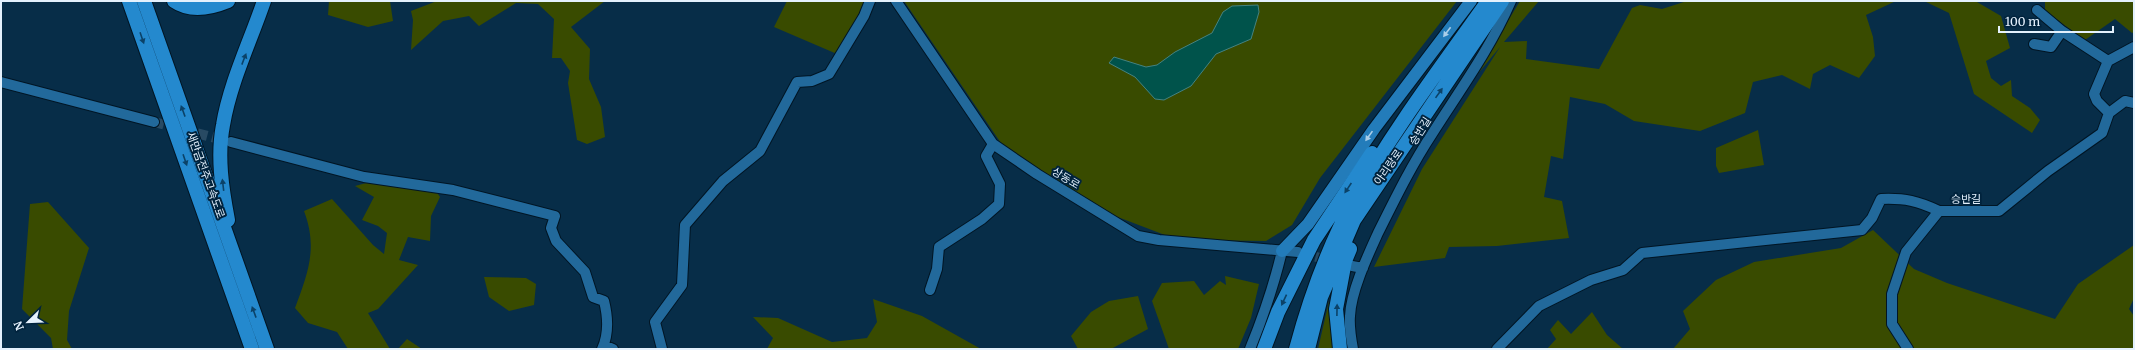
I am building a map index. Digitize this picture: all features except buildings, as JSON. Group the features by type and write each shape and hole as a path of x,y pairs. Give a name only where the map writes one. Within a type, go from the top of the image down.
{"highway":[{"name":"새만금전주고속도로","path":"125,1 131,7 252,349"},
{"name":"새만금전주고속도로","path":"144,1 267,349"},
{"path":"174,1 192,7 206,8 228,1"},
{"path":"233,252 222,181 222,127 227,105 264,1"},
{"name":"아리랑로","path":"1296,349 1307,308 1328,253 1354,200 1408,114 1488,1"},
{"name":"아리랑로","path":"1308,349 1321,297 1354,220 1364,203 1502,1"},
{"path":"1264,349 1278,312 1314,240 1382,139 1397,122 1408,114"},
{"path":"1340,349 1336,309 1345,261 1364,203"}],"main road":[{"path":"1282,251 1308,224 1374,129 1470,1"}],"street":[{"path":"662,349 655,322 682,285 685,225 723,181 760,151 796,82 812,81 829,74 864,16 870,1"},
{"name":"상동로","path":"896,1 993,144 1037,174 1138,236 1159,240 1298,252"},
{"name":"승반길","path":"1353,349 1350,315 1363,268 1402,184 1431,135 1476,66 1500,24 1511,1"},
{"path":"2037,10 2062,31 2108,61"},
{"path":"2034,44 2051,47 2062,31"},
{"path":"2134,47 2108,61 2094,94 2097,101 2109,113 2125,102 2134,103"},
{"path":"1,82 154,122"},
{"name":"승반길","path":"1908,349 1892,324 1892,294 1906,252 1939,211 1999,211 2048,172 2102,133 2109,113"},
{"path":"231,142 364,177 453,190 555,216 551,228 556,241 585,272 593,297 604,301 607,319 606,348"},
{"path":"930,290 937,269 938,247 982,219 999,204 1000,184 986,156 993,144"},
{"path":"1497,349 1539,306 1591,280 1623,270 1642,253 1862,230 1872,218 1881,199 1905,198 1920,202 1939,211"},
{"path":"1250,349 1261,322 1282,251"},
{"path":"1352,266 1363,268"}],"green space":[{"path":"329,1 390,1 393,21 368,27 328,15"},
{"path":"437,1 605,1 571,27 590,49 589,79 601,107 605,137 587,144 577,140 568,83 570,71 561,58 552,58 554,19 538,4 516,3 479,26 469,16 443,21 411,50 413,20 411,11"},
{"path":"787,1 866,1 837,54 774,27"},
{"path":"904,1 1457,1 1320,178 1292,225 1266,241 1178,240 1102,211 1005,149"},
{"path":"1520,1 1539,1 1504,42 1527,41 1526,59 1599,69 1632,8 1640,5 1662,9 1687,1 1896,1 1866,15 1873,37 1875,56 1859,78 1830,65 1813,74 1810,89 1782,75 1753,82 1745,113 1700,131 1634,121 1605,104 1570,97 1563,159 1551,156 1544,197 1562,201 1569,238 1497,246 1449,247 1445,258 1374,267 1422,169 1500,47 1471,82"},
{"path":"1924,1 1979,1 1977,2 2001,16 2010,48 1986,61 1991,78 2001,86 2011,80 2012,96 2030,108 2040,120 2032,133 1974,94 1949,13"},
{"path":"2045,1 2134,1 2134,32 2132,33 2115,19 2085,40 2045,11"},
{"path":"1758,130 1764,165 1719,173 1716,166 1716,148"},
{"path":"370,182 436,191 440,197 431,216 430,241 408,237 399,260 418,265 378,309 368,313 390,349 348,349 337,332 308,323 295,308 310,260 310,237 304,211 332,199 373,245 384,254 387,233 378,226 362,220 374,197 355,186"},
{"path":"48,202 89,248 69,311 67,340 72,349 53,349 51,338 22,309 30,204"},
{"path":"1873,230 1914,269 1947,283 2055,319 2078,284 2134,245 2134,298 2129,309 2134,316 2134,349 1673,349 1690,329 1683,311 1716,280 1754,262 1841,248"},
{"path":"1225,276 1259,284 1251,318 1238,349 1169,349 1152,301 1162,283 1194,281 1204,295 1220,281 1226,285"},
{"path":"484,277 526,278 536,284 534,305 509,311 489,297"},
{"path":"1138,296 1148,329 1111,349 1078,349 1071,336 1091,312 1109,301"},
{"path":"873,299 922,316 981,349 767,349 773,338 753,317 778,318 832,342 867,338 877,322"},
{"path":"1329,301 1338,349 1318,349"},
{"path":"1592,312 1607,335 1623,349 1547,349 1556,339 1550,330 1558,320 1571,334"},
{"path":"407,339 422,349 398,349"}],"shaded area":[{"path":"1258,5 1259,12 1251,39 1216,54 1191,86 1164,100 1155,99 1135,77 1109,63 1114,57 1146,67 1157,65 1175,52 1212,33 1223,12 1232,6"}],"tunnel":[{"path":"154,122 227,141"},
{"path":"1301,253 1332,261"}]}
